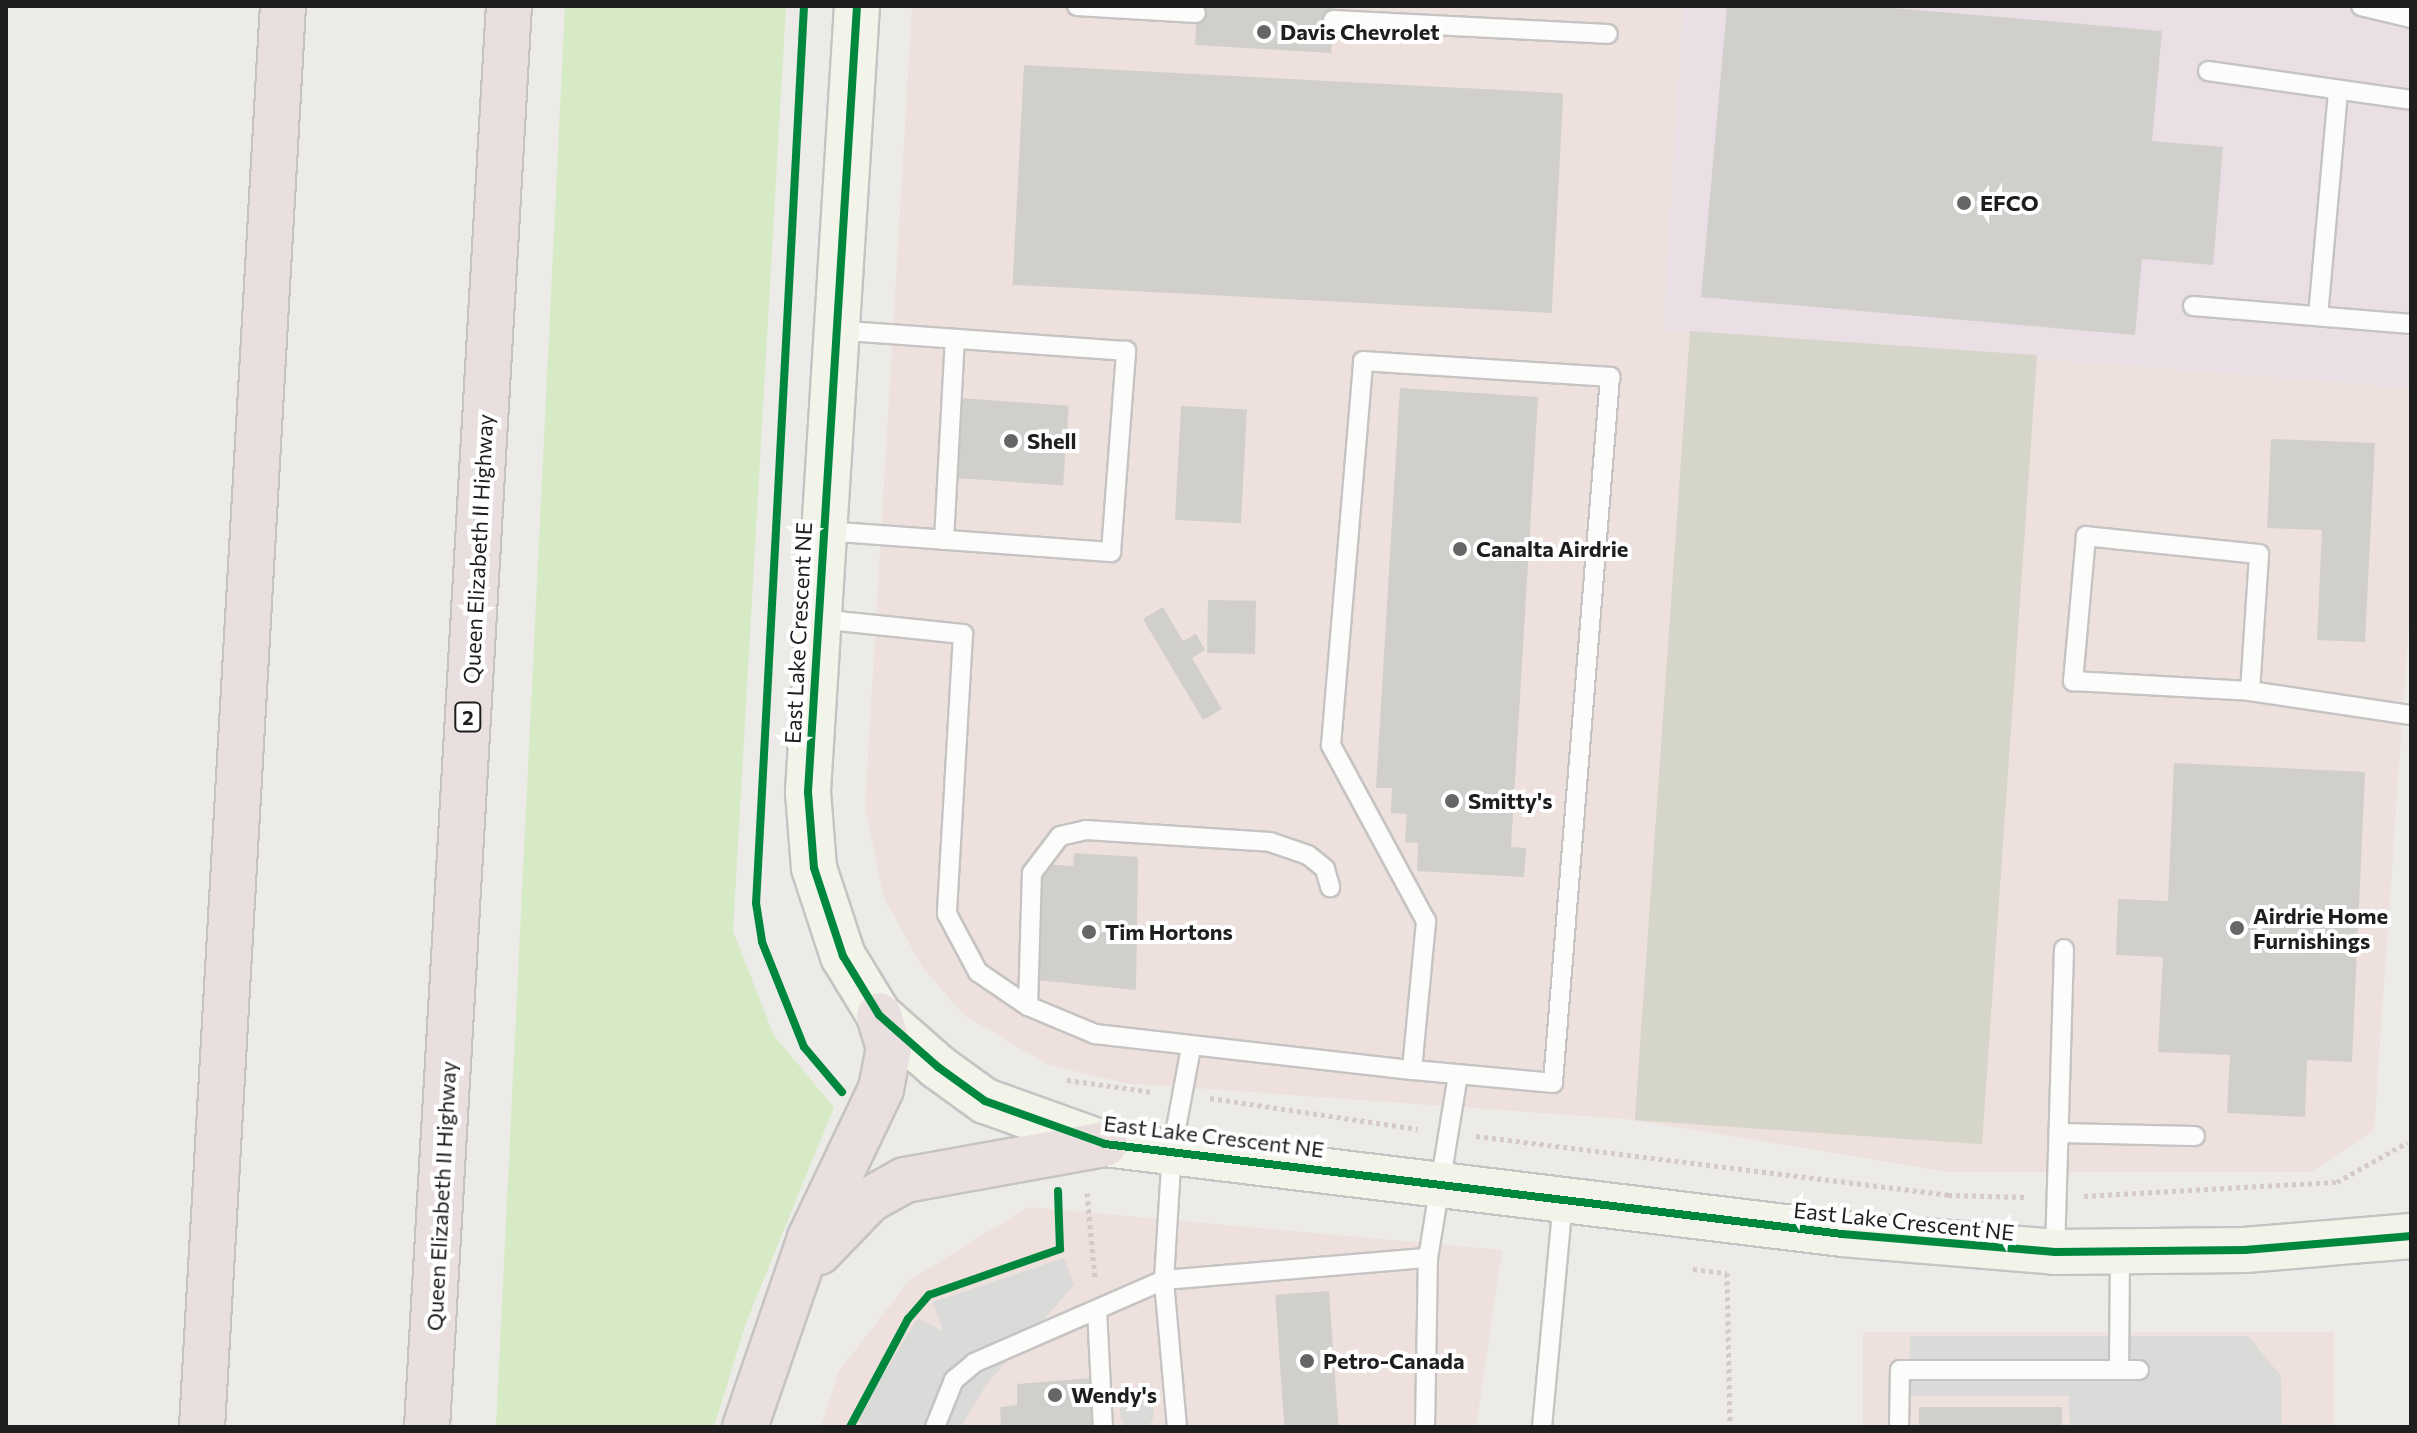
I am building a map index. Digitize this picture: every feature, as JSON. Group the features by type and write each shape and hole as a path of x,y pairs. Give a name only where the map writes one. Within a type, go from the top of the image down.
{"highway":[{"path":"202,1427 283,6"},
{"name":"Queen Elizabeth II Highway","path":"427,1427 509,6"},
{"path":"745,1427 810,1238 881,1089 889,1048 879,1015"},
{"path":"771,1347 815,1257 869,1200 933,1172 1105,1144"}],"street":[{"name":"East Lake Crescent NE","path":"857,6 815,619 808,792 814,868 826,919 879,1015 985,1101 1105,1144 1442,1181 1921,1243 2055,1252 2411,1236"}],"lane":[{"path":"1077,6 1196,13"},
{"path":"2361,6 2411,18"},
{"path":"1333,20 1608,34"},
{"path":"2208,71 2411,100"},
{"path":"2318,316 2338,90"},
{"path":"2193,306 2411,324"},
{"path":"821,531 1111,552 1126,351 835,330"},
{"path":"944,540 955,339"},
{"path":"815,619 963,634 947,914 978,972 1028,1006 1095,1034 1191,1047 1412,1070 1553,1083 1610,377 1363,361 1331,745 1426,921 1412,1070"},
{"path":"2250,691 2259,554 2086,536 2073,681 2250,691 2411,715"},
{"path":"1028,1006 1032,873 1060,836 1086,830 1270,842 1308,855 1325,869 1330,887"},
{"path":"2055,1252 2064,949"},
{"path":"1177,1427 1164,1280 1172,1150 1191,1047"},
{"path":"1425,1427 1428,1258 1458,1074"},
{"path":"2059,1133 2195,1136"},
{"path":"1542,1427 1563,1197"},
{"path":"2119,1370 2120,1251"},
{"path":"935,1427 954,1380 974,1363 1164,1280 1428,1258"},
{"path":"1097,1310 1103,1427"},
{"path":"1899,1427 1900,1370 2139,1370"}],"path":[{"path":"1067,1080 1948,1195 2057,1196 2337,1182 2410,1142 2409,1128"},
{"path":"1080,1192 1091,1193 1097,1310"},
{"path":"1693,1269 1727,1273 1730,1427"}],"shaded area":[{"path":"912,6 1683,6 1664,329 2411,388 2411,592 2374,1130 2311,1172 1949,1172 1627,1119 1124,1083 1046,1064 963,1014 923,968 884,898 865,808"},
{"name":"EFCO","path":"1683,6 2411,6 2411,388 1663,329"},
{"path":"1690,331 2037,355 1982,1144 1635,1120"},
{"path":"1028,1207 1502,1250 1476,1427 821,1427 839,1371 909,1281"},
{"path":"1064,1258 1074,1285 986,1385 961,1427 867,1427 855,1419 918,1318 943,1331 933,1302"},
{"path":"1863,1332 2334,1332 2334,1427 1863,1427"},
{"path":"1910,1336 2248,1336 2281,1376 2282,1427 2070,1427 2069,1396 1909,1396"},
{"path":"1137,1396 1149,1401 1154,1413 1149,1425 1137,1430 1125,1425 1120,1413 1125,1401"}],"green space":[{"path":"565,6 786,6 733,931 774,1036 834,1107 746,1323 714,1427 496,1427"}],"building":[{"name":"Davis Chevrolet","path":"1197,6 1334,6 1331,53 1195,45"},
{"name":"EFCO","path":"1727,6 1871,6 2162,31 2152,141 2223,147 2213,265 2142,259 2135,335 1701,297"},
{"path":"1024,65 1563,93 1552,313 1012,285"},
{"name":"Canalta Airdrie","path":"1400,388 1538,397 1511,847 1526,848 1524,877 1417,871 1418,843 1405,842 1407,814 1391,813 1392,788 1376,788"},
{"name":"Shell","path":"959,398 1069,406 1063,485 953,478"},
{"path":"1181,406 1247,409 1241,523 1175,520"},
{"path":"2271,439 2375,443 2365,642 2317,640 2322,530 2267,528"},
{"path":"1208,600 1256,601 1255,654 1207,653"},
{"path":"1163,607 1183,641 1196,634 1205,650 1192,658 1222,709 1203,720 1143,619"},
{"name":"Airdrie Home Furnishings","path":"2174,763 2365,772 2352,1062 2307,1060 2305,1117 2227,1113 2230,1055 2158,1052 2163,957 2116,955 2118,899 2168,901"},
{"name":"Tim Hortons","path":"1074,853 1138,857 1136,990 1036,980 1043,864 1073,866"},
{"name":"Petro-Canada","path":"1329,1291 1338,1427 1284,1427 1275,1295"},
{"name":"Wendy's","path":"1091,1378 1095,1427 1001,1427 1000,1407 1017,1405 1017,1384"},
{"path":"1919,1407 2062,1407 2062,1427 1919,1427"}],"cycle path":[{"path":"804,6 756,903 762,942 804,1047 842,1092"},
{"path":"857,6 808,792 814,868 843,956 879,1015 938,1067 985,1101 1105,1144 1842,1234 2055,1252 2245,1250 2411,1236"},
{"path":"850,1427 908,1319 929,1295 1060,1249 1058,1191"}],"place":[{"name":"Davis Chevrolet","path":"1264,32"},
{"name":"EFCO","path":"1964,203"},
{"name":"Shell","path":"1011,441"},
{"name":"Canalta Airdrie","path":"1460,549"},
{"name":"Smitty's","path":"1452,801"},
{"name":"Airdrie Home Furnishings","path":"2237,928"},
{"name":"Tim Hortons","path":"1089,932"},
{"name":"Petro-Canada","path":"1307,1361"},
{"name":"Wendy's","path":"1055,1395"}]}
